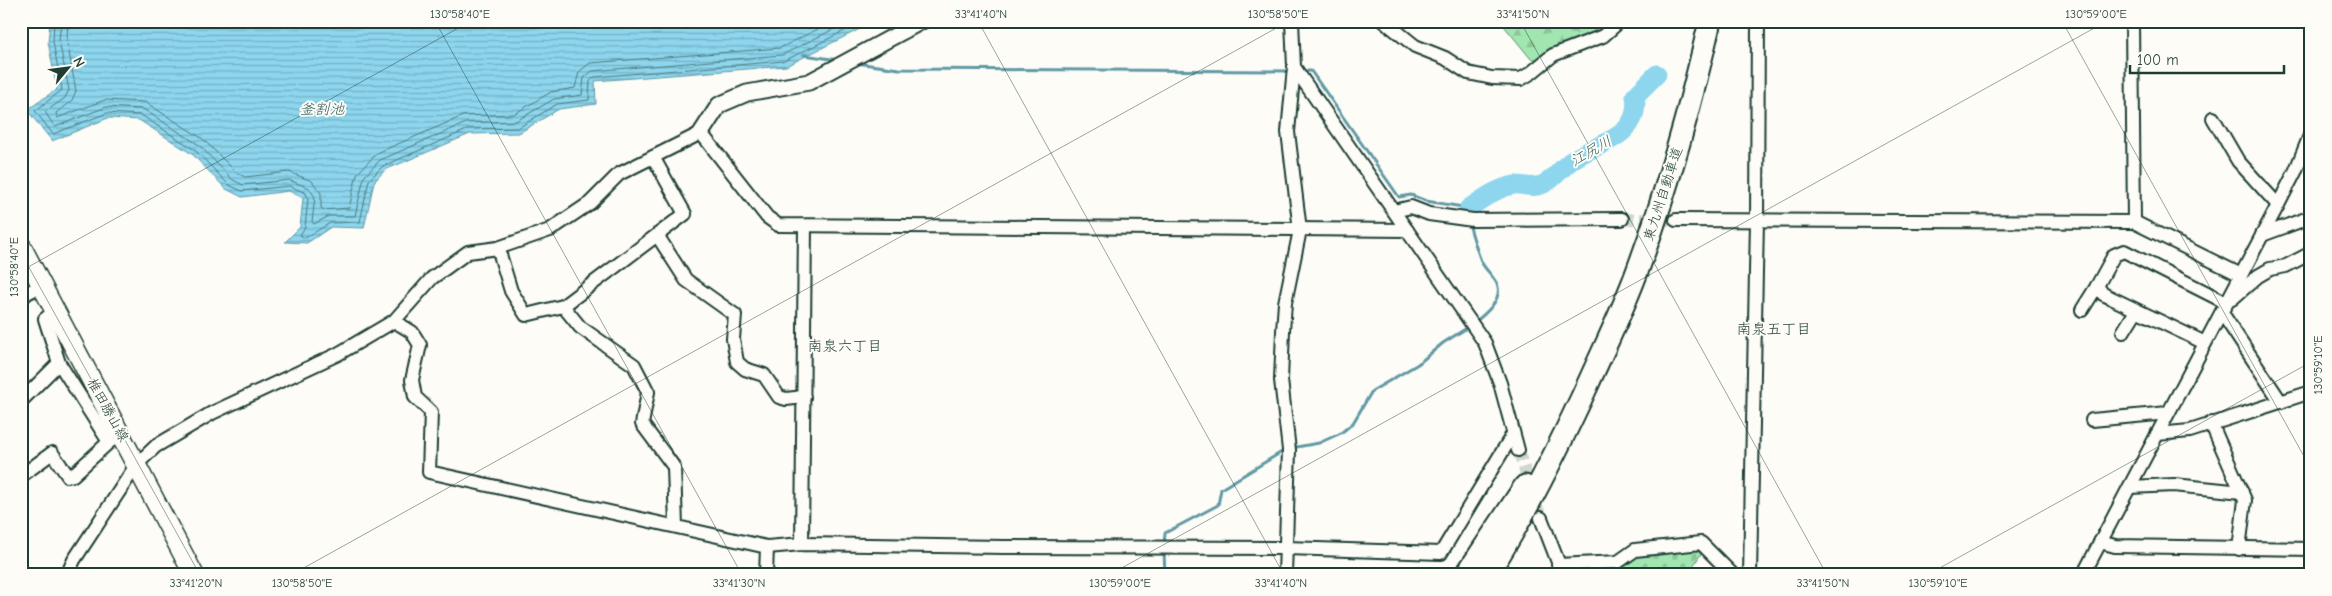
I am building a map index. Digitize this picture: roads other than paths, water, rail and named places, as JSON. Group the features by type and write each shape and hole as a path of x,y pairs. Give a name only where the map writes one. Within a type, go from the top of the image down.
{"highway":[{"name":"東九州自動車道","path":"1487,575 1543,478 1638,270 1659,209 1697,81 1710,21"},
{"name":"東九州自動車道","path":"1466,575 1533,472 1598,360"}],"main road":[{"name":"椎田勝山線","path":"21,246 55,312 115,438 137,464 194,575"}],"street":[{"path":"67,575 74,560 137,464 156,446 212,413 338,354 394,321 432,278 451,262 468,252 498,248 550,230 590,203 619,174 701,133 719,105 747,93 809,82 922,21"},
{"path":"1285,575 1289,450 1281,380 1283,331 1285,303 1300,230 1288,132 1294,67 1292,21"},
{"path":"1384,21 1415,46 1445,58 1468,73 1492,78 1520,79 1531,74 1553,55 1603,36 1620,21"},
{"path":"1750,575 1757,221 1758,21"},
{"path":"2132,21 2134,222"},
{"path":"1294,67 1485,343 1500,383 1518,450"},
{"path":"2213,118 2238,162 2278,205"},
{"path":"701,133 772,222 778,225 1407,230"},
{"path":"2083,575 2278,205 2295,172 2311,133"},
{"path":"498,248 511,291 526,315 563,306 685,214 653,157"},
{"path":"1394,211 1411,207 1430,214 1473,220 1622,219"},
{"path":"2262,235 2311,217"},
{"path":"1676,220 2134,222 2241,275"},
{"path":"802,544 805,226"},
{"path":"657,235 686,280 735,315 733,339 738,362 741,367 764,375 779,397 786,399 804,397"},
{"path":"2082,310 2114,255 2124,251 2224,308 2281,402"},
{"path":"2224,308 2258,276 2270,269 2286,266 2311,253"},
{"path":"21,299 27,293 41,286"},
{"path":"2097,286 2103,294 2205,343"},
{"path":"563,306 580,327 634,365 648,392 642,424 674,467 676,526"},
{"path":"2123,332 2136,311"},
{"path":"21,476 52,453 68,476 73,475 115,438 58,363 45,319 55,312"},
{"path":"394,321 412,332 420,345 412,380 416,397 431,412 429,472 766,547 802,544 1286,548 1441,553 1513,434"},
{"path":"21,401 58,363"},
{"path":"2157,434 2190,431 2311,392"},
{"path":"2092,420 2168,413"},
{"path":"2211,423 2245,500 2239,549"},
{"path":"2130,486 2174,485 2242,492"},
{"path":"1541,518 1560,570 1618,562 1635,550 1701,543 1733,575"},
{"path":"2100,542 2115,546 2311,549"},
{"path":"766,547 766,575"}],"water":[{"name":"釜割池","path":"50,21 876,21 786,66 595,81 596,104 559,109 519,133 470,134 385,170 374,182 364,228 331,227 307,243 285,242 300,227 303,198 289,191 242,197 226,189 192,154 139,120 108,118 52,141 27,110 57,89 48,42"}],"waterway":[{"path":"804,55 838,60"},
{"path":"856,63 899,69 1289,71"},
{"path":"1301,71 1311,71 1399,197 1411,195 1426,201 1469,208 1469,216"},
{"name":"江尻川","path":"1469,208 1490,194 1508,186 1542,185 1571,161 1625,130 1632,121 1635,110 1635,96 1657,74"},
{"path":"1469,222 1482,263 1498,287 1495,302 1475,322"},
{"path":"1291,448 1319,443 1341,433 1353,423 1372,391 1418,364 1443,343 1470,326"},
{"path":"1164,545 1165,533 1218,505 1221,489 1285,450"},
{"path":"1164,551 1165,575"}],"tunnel":[{"path":"1622,219 1676,220"},
{"path":"1518,450 1541,518"}],"district":[{"name":"南泉五丁目","path":"1774,329"},
{"name":"南泉六丁目","path":"845,346"}]}
